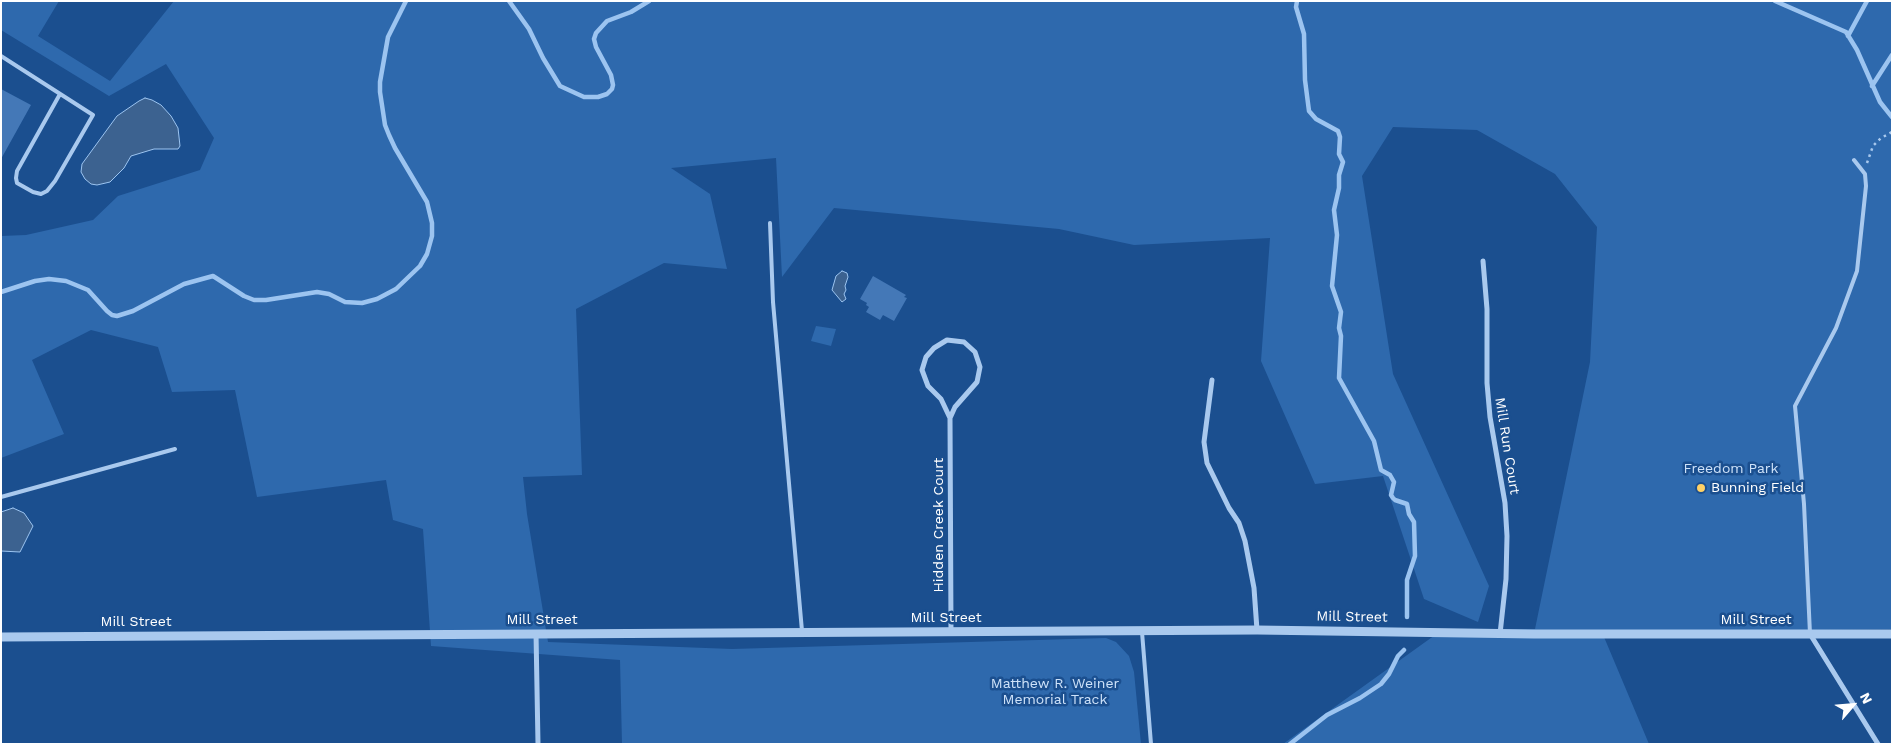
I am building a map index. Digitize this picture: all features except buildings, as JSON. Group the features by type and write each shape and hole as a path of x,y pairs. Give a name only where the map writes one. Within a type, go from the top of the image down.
{"street":[{"name":"Mill Run Court","path":"1483,261 1487,310 1487,383 1507,536 1506,579 1500,634"},
{"name":"Hidden Creek Court","path":"950,418 955,407 977,382 980,367 975,352 964,342 946,340 934,348 926,357 922,370 928,386 942,399 950,418 951,632"},
{"path":"1212,380 1205,432 1205,452 1211,472 1239,523 1245,541 1253,582 1257,630"},
{"name":"Mill Street","path":"1,637 1257,630 1500,634 1892,634"},
{"path":"536,634 538,744"},
{"path":"1810,634 1878,744"}],"lane":[{"path":"1,56 93,114 59,175 48,191 41,194 33,192 17,183 17,171 60,94"},
{"path":"1810,634 1804,504 1794,406 1836,328 1857,272 1866,192 1866,174 1854,160"},
{"path":"770,224 773,302 803,633"},
{"path":"1,497 175,449"},
{"path":"1142,632 1152,744"}],"path":[{"path":"1866,174 1868,157 1873,146 1891,132"}],"green space":[{"path":"1,1 59,1 38,36 110,81 174,1 1892,1 1892,629 1728,631 1604,637 1649,744 1283,744 1442,630 1535,629 1590,362 1597,227 1555,174 1477,130 1393,127 1362,176 1393,374 1489,586 1478,622 1424,599 1383,476 1315,484 1261,361 1270,238 1134,245 1059,229 834,208 782,277 776,158 671,168 710,194 727,269 664,263 576,309 582,475 523,477 527,514 548,642 732,649 1106,638 1116,642 1129,656 1134,672 1141,744 622,744 620,660 431,646 423,529 393,520 386,480 257,497 235,390 172,392 158,347 91,330 32,360 64,434 1,458 1,236 26,235 93,220 118,196 200,170 214,138 166,64 109,96 1,30"},
{"path":"816,326 836,329 831,346 811,341"}],"shaded area":[{"path":"145,98 161,105 171,116 178,128 180,146 178,149 154,149 131,156 124,168 110,182 97,185 91,184 81,172 82,164 117,116"},
{"path":"842,271 847,273 848,277 844,294 846,299 842,302 832,290 836,276"},
{"path":"13,508 24,513 33,526 20,552 1,551 1,512"}],"waterway":[{"path":"1,292 35,281 49,279 66,281 88,290 107,311 117,316 133,311 184,284 213,276 244,296 254,300 266,300 317,292 329,294 345,302 362,303 377,299 396,289 420,266 427,254 432,236 432,223 427,202 389,135 385,125 380,92 388,37 406,1"},
{"path":"509,1 529,29 543,58 560,86 584,97 598,97 607,94 613,85 611,75 596,47 594,39 596,33 607,21 631,12 649,1"},
{"path":"1297,1 1296,7 1304,34 1305,80 1309,111 1316,119 1338,131 1340,137 1339,154 1343,162 1339,175 1339,188 1334,210 1337,235 1332,286 1341,312 1339,328 1341,336 1339,378 1374,441 1381,470 1390,475 1394,482 1391,495 1395,500 1407,504 1409,514 1414,522 1415,556 1407,580 1407,617"},
{"path":"1775,1 1846,32 1857,50 1880,102 1892,117"},
{"path":"1848,36 1867,1"},
{"path":"1872,86 1892,55"},
{"path":"1290,744 1327,715 1360,698 1381,684 1389,674 1398,656 1404,650"}],"place":[{"name":"Bunning Field","path":"1701,488"}],"park label":[{"name":"Freedom Park","path":"1731,469"},
{"name":"Matthew R. Weiner Memorial Track","path":"1055,692"}]}
